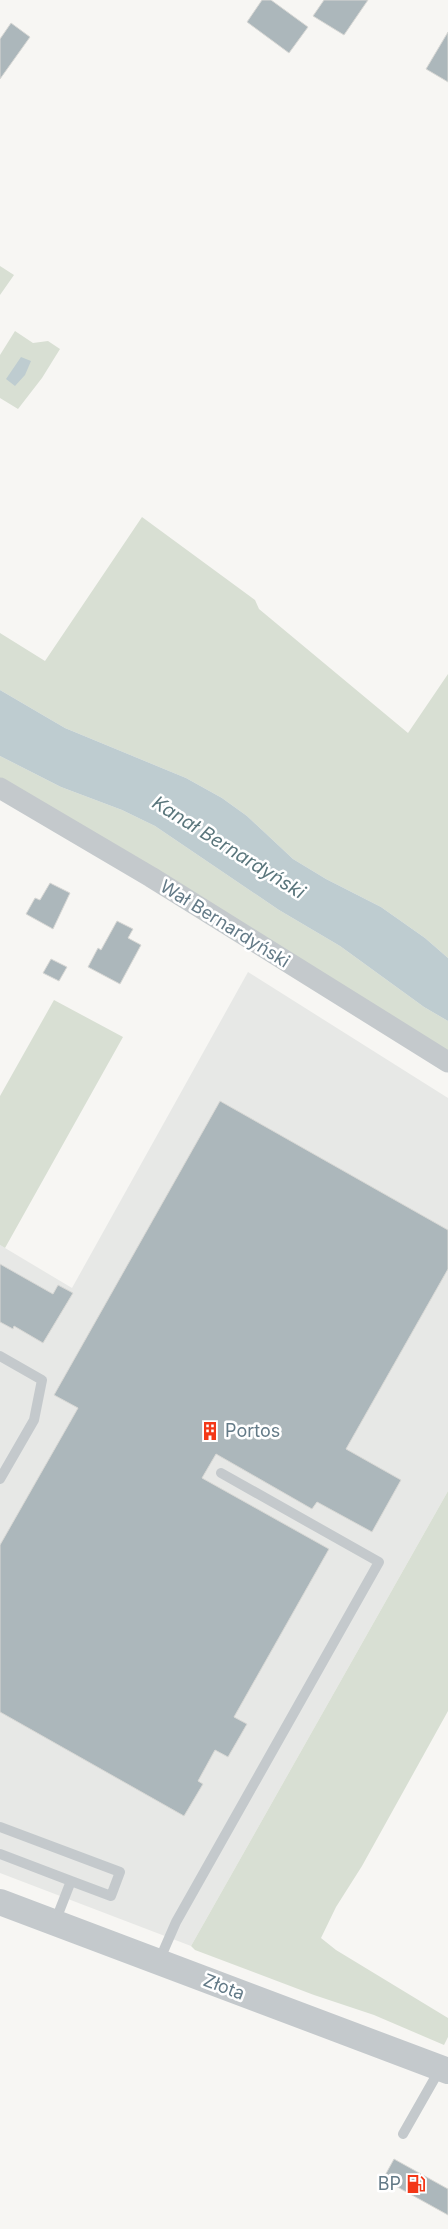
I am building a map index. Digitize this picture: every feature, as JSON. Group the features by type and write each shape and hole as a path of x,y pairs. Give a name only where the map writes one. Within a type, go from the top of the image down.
{"street":[{"name":"Wał Bernardyński","path":"0,788 151,877 448,1062"},
{"name":"Złota","path":"0,1902 444,2070"}],"lane":[{"path":"0,1356 42,1380 34,1420 0,1479"},
{"path":"159,1962 176,1922 379,1562 220,1473"},
{"path":"0,1827 120,1872 111,1896 0,1854"},
{"path":"54,1923 71,1881"},
{"path":"403,2134 444,2070"}],"shaded area":[{"path":"0,266 14,275 0,295"},
{"path":"15,331 33,343 48,341 60,349 42,378 18,409 0,398 0,355"},
{"path":"142,517 255,600 259,609 408,733 448,674 448,958 425,938 381,907 326,879 293,859 247,816 222,798 186,778 65,728 0,690 0,633 45,661"},
{"path":"0,756 61,787 122,810 155,826 279,910 340,946 424,1007 448,1021 448,1053 0,779"},
{"path":"248,972 448,1098 448,1491 191,1946 0,1873 0,1245 72,1288"},
{"path":"54,1000 123,1037 5,1248 0,1245 0,1096"},
{"path":"448,1491 448,1711 362,1866 336,1907 321,1938 336,1950 448,2018 448,2037 444,2045 374,2015 314,1995 195,1950 191,1946"}],"water":[{"path":"21,357 31,361 25,375 15,386 6,379"},
{"name":"Kanał Bernardyński","path":"0,690 65,728 186,778 222,798 247,816 293,859 326,879 381,907 425,938 448,958 448,1021 424,1007 340,946 279,910 155,826 122,810 61,787 0,756"}],"building":[{"path":"262,0 271,0 308,27 289,53 247,22"},
{"path":"324,0 368,0 344,35 313,16"},
{"path":"11,23 30,37 0,79 0,39"},
{"path":"448,32 448,82 426,69"},
{"path":"50,883 70,893 53,929 26,914 35,898 40,900"},
{"path":"117,921 133,929 128,938 141,945 120,984 88,967 98,948 101,950"},
{"path":"51,959 67,967 59,981 43,973"},
{"name":"Portos","path":"220,1101 448,1230 448,1269 346,1449 401,1480 372,1532 317,1502 312,1509 216,1454 202,1478 329,1549 234,1717 247,1724 228,1757 215,1750 198,1781 203,1784 184,1816 0,1712 0,1545 78,1408 54,1395"},
{"path":"0,1264 53,1294 58,1285 73,1293 43,1343 14,1326 13,1329 0,1322"},
{"name":"BP","path":"394,2159 448,2189 448,2215 383,2179"}],"place":[{"name":"Portos","path":"210,1431"},
{"name":"BP","path":"416,2184"}]}
